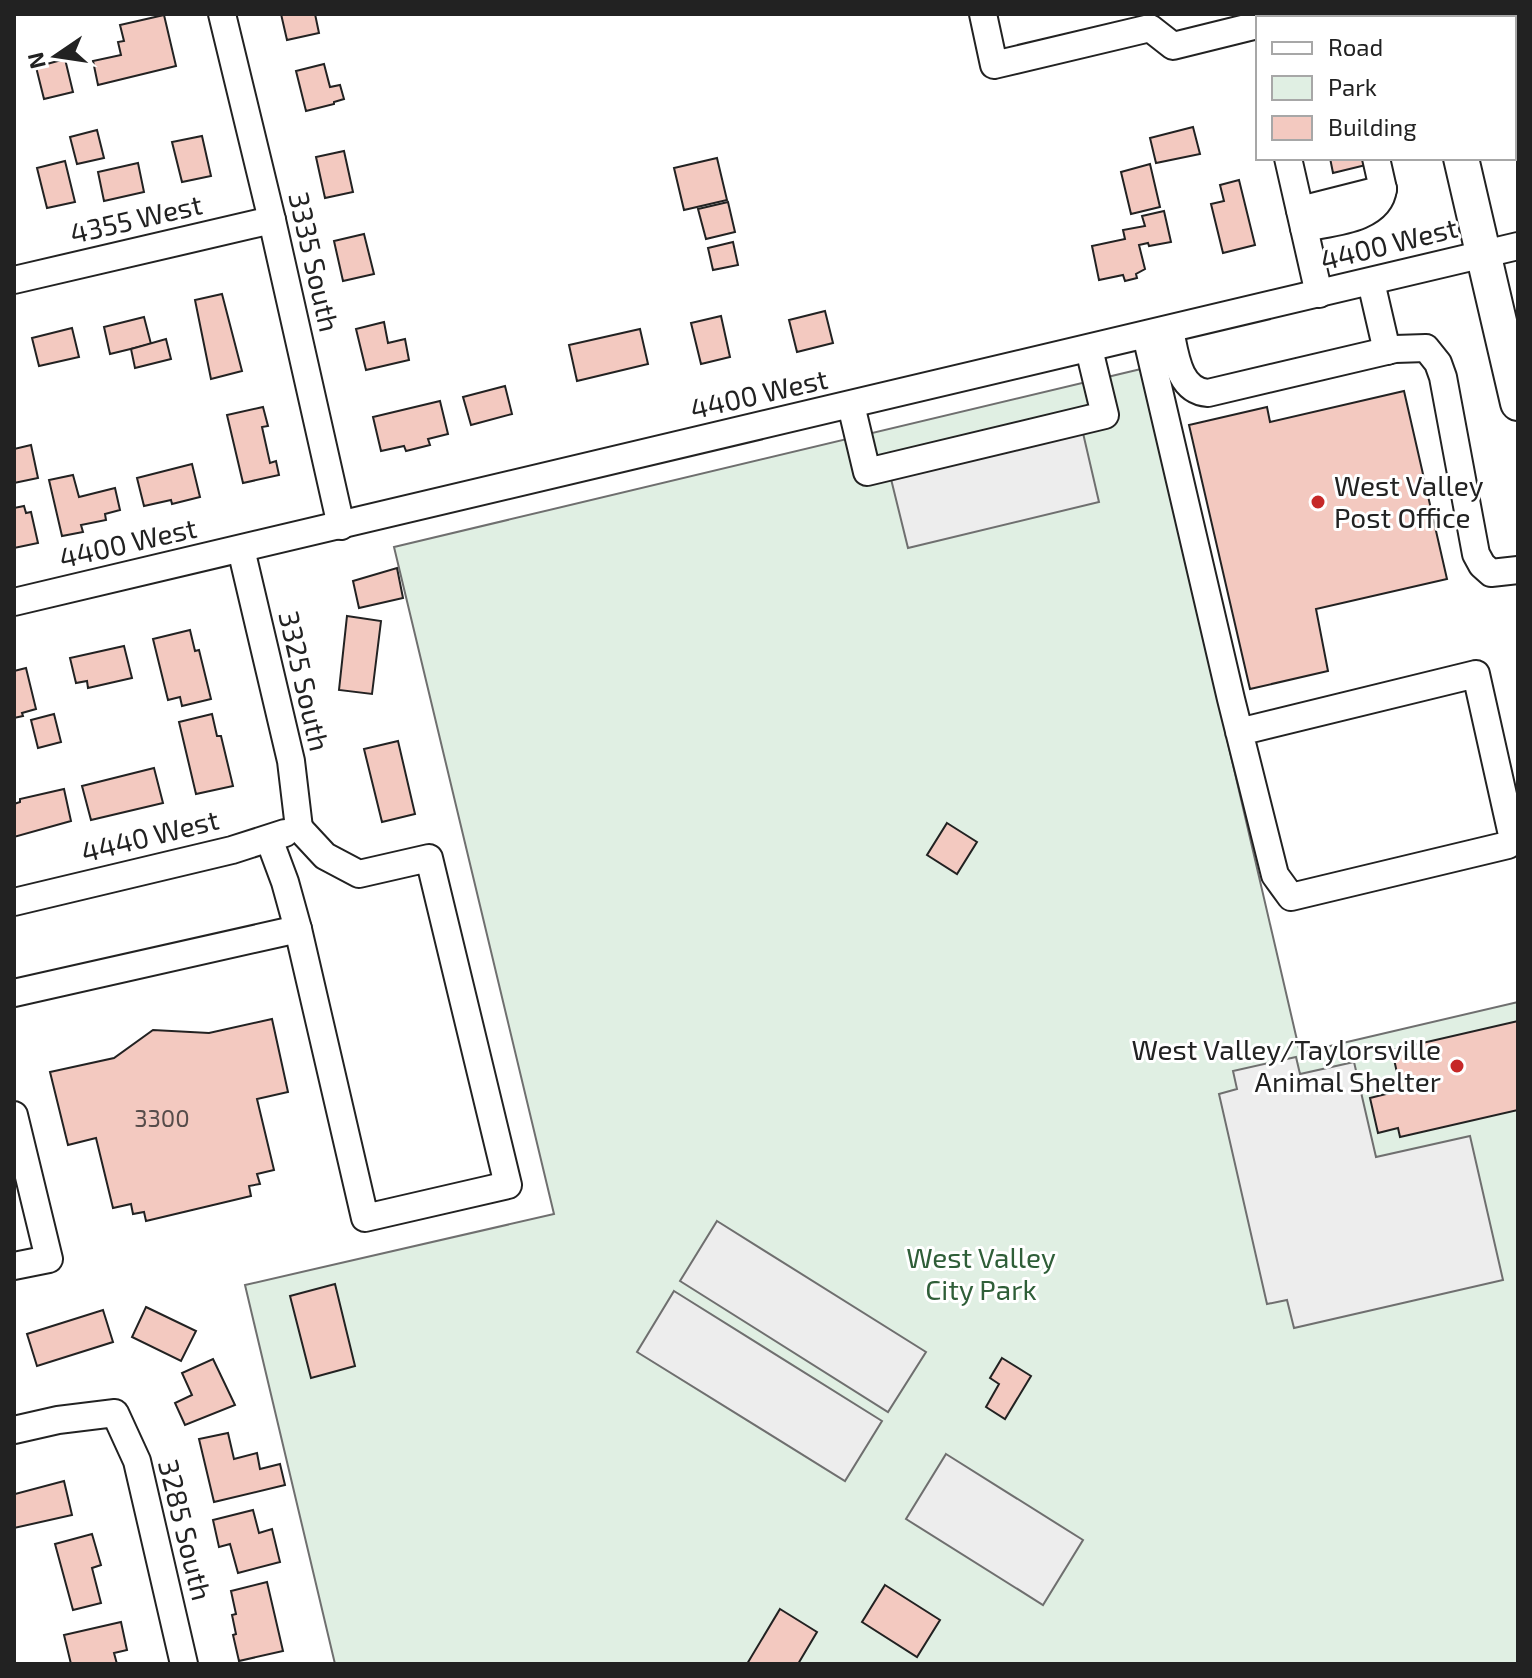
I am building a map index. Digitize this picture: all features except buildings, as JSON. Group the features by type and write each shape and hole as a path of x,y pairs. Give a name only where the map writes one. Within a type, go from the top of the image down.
{"main road":[{"path":"1461,160 1483,254 1514,364 1518,403"}],"street":[{"name":"3335 South","path":"222,14 341,526"},
{"path":"983,14 994,65 1133,23 1150,28 1173,46 1256,25"},
{"path":"1288,160 1319,294"},
{"path":"1302,219 1383,189 1376,160"},
{"name":"4355 West","path":"14,280 272,220"},
{"name":"4400 West","path":"14,602 1518,246"},
{"path":"1371,282 1387,351"},
{"path":"1158,333 1185,381 1201,393 1387,351 1420,346 1426,348 1438,363 1476,554 1491,573 1518,570"},
{"path":"1158,333 1239,732 1275,875 1291,897 1508,845 1512,835 1476,674 1239,732"},
{"path":"851,405 867,472 1105,415 1089,349"},
{"name":"3325 South","path":"241,549 291,761 299,828"},
{"path":"269,839 298,929 365,1218 508,1185 429,858 359,874 325,856 299,828"},
{"name":"4440 West","path":"14,902 269,839 299,828"},
{"path":"14,993 298,929"},
{"path":"14,1115 49,1259 14,1266"},
{"name":"3285 South","path":"14,1430 58,1420 115,1413 137,1461 184,1664"}],"green space":[{"name":"West Valley City Park","path":"1141,369 1300,1053 1518,1002 1518,1664 335,1664 245,1285 554,1214 394,547"}],"shaded area":[{"path":"1083,433 1099,502 908,548 891,479"},
{"path":"1296,1057 1300,1074 1354,1062 1376,1157 1470,1136 1503,1280 1294,1328 1287,1300 1267,1304 1219,1094 1237,1089 1233,1071"},
{"path":"717,1221 926,1352 888,1412 680,1281"},
{"path":"674,1291 882,1421 845,1481 637,1352"},
{"path":"946,1454 1083,1540 1043,1605 906,1519"}],"place":[{"name":"West Valley Post Office","path":"1318,502"},
{"name":"West Valley/Taylorsville Animal Shelter","path":"1457,1066"}]}
